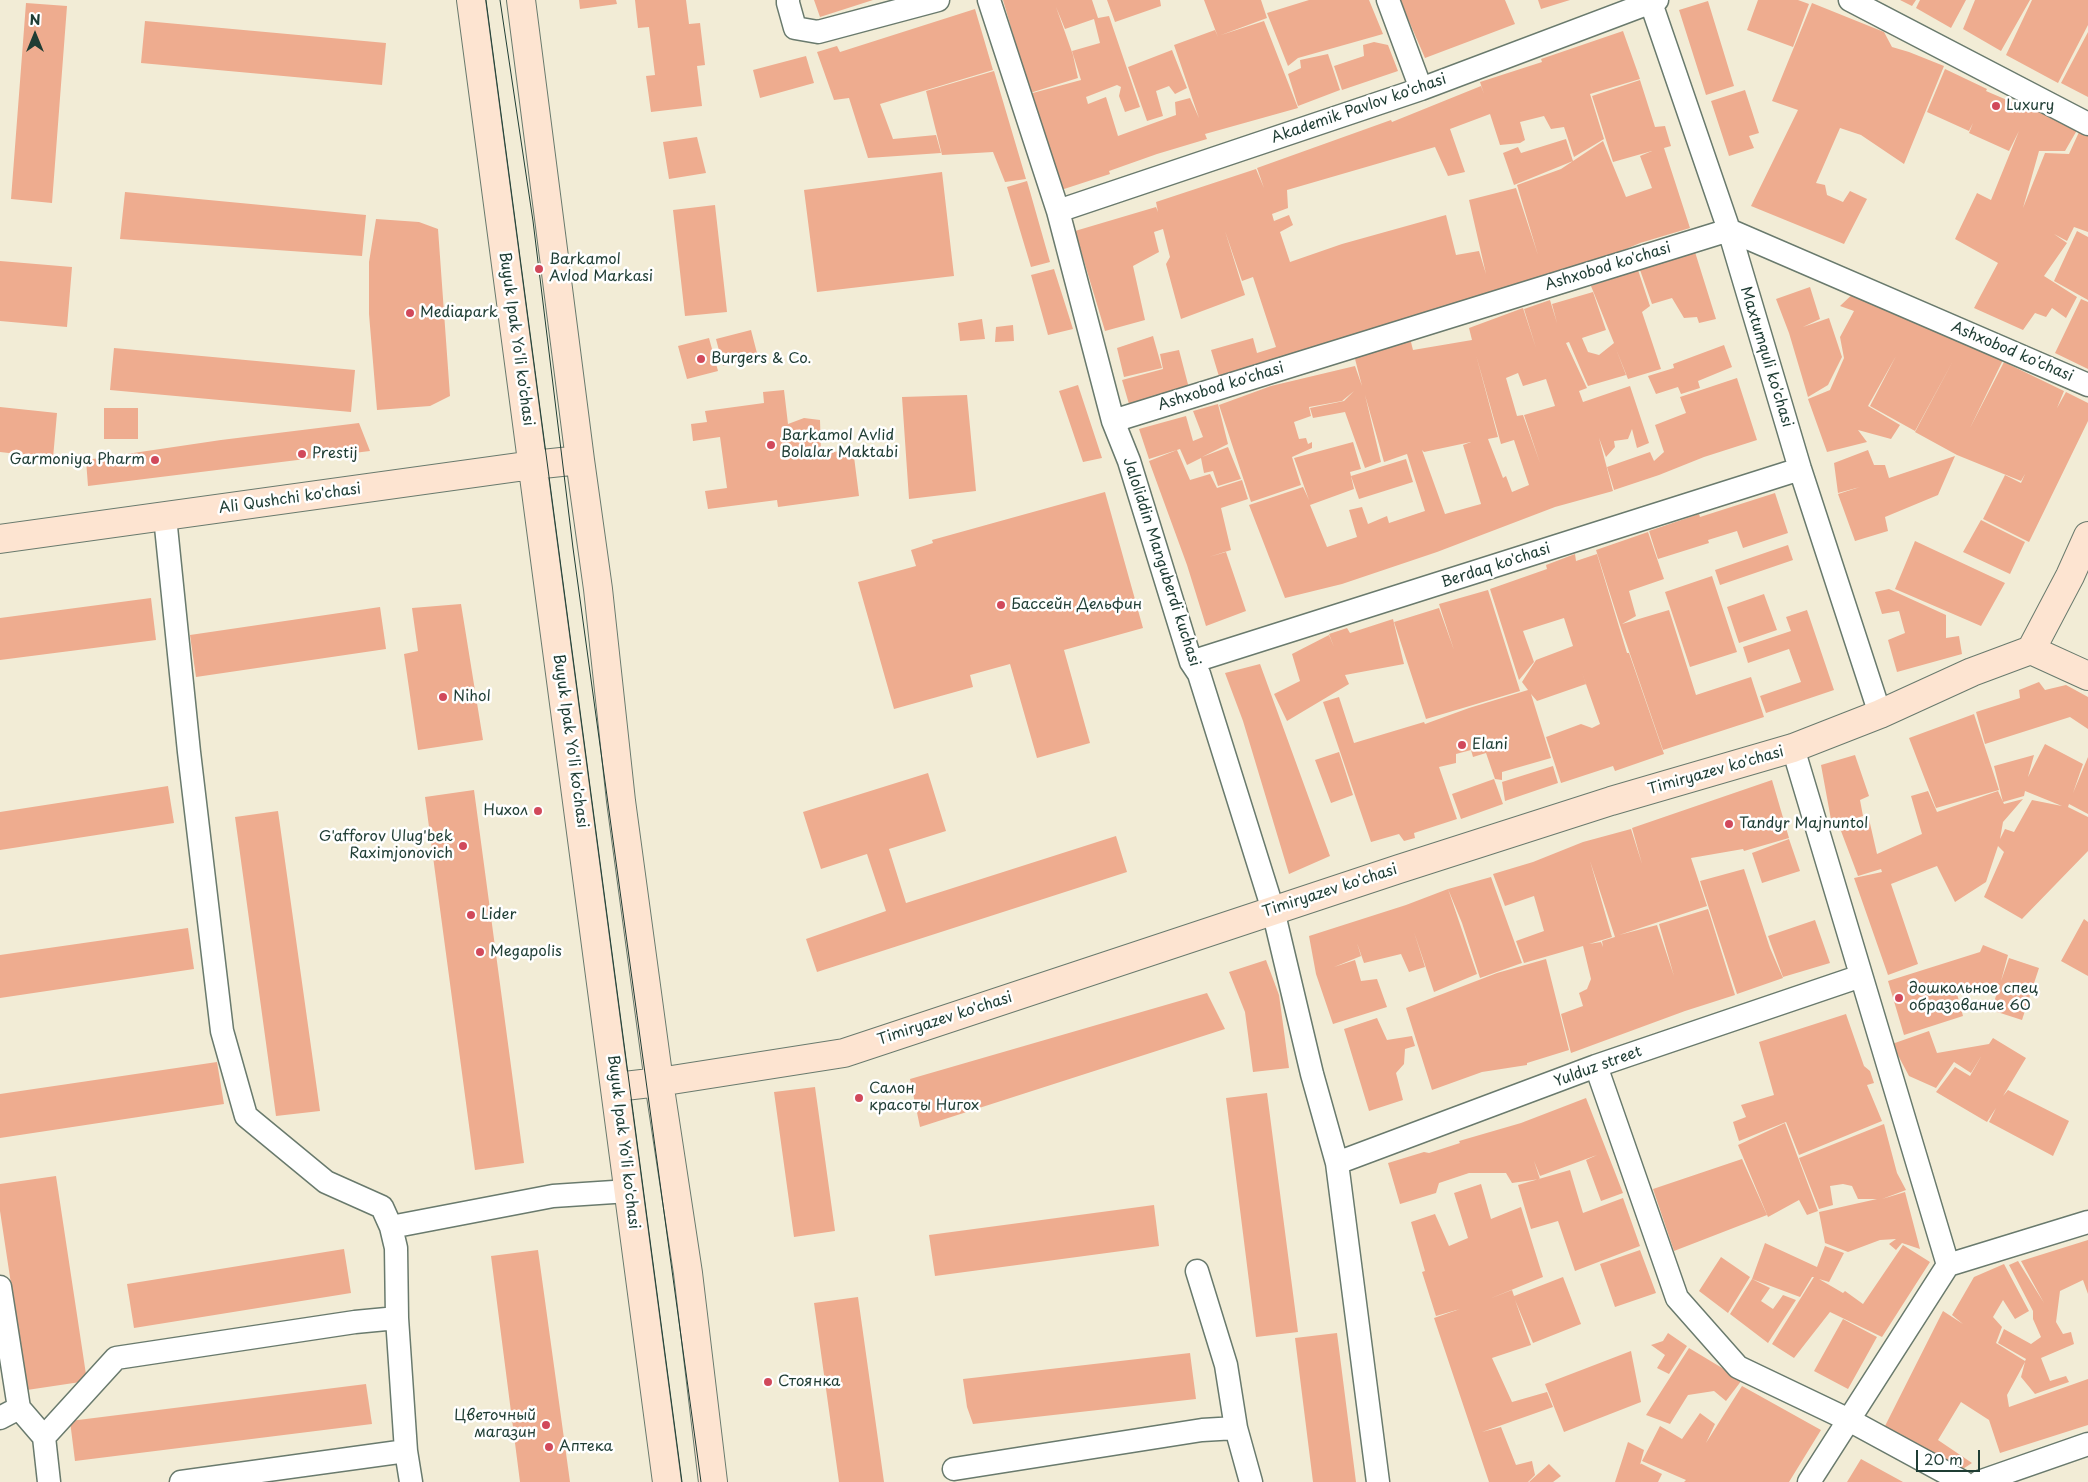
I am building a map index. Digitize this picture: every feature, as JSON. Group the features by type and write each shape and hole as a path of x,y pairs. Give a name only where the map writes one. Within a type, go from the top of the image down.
{"main road":[{"name":"Buyuk Ipak Yo'li ko'chasi","path":"471,0 667,1482"},
{"path":"521,0 598,589 621,801 659,1082 688,1273 698,1371 713,1482"},
{"name":"Ali Qushchi ko'chasi","path":"0,539 580,460"},
{"path":"2088,536 2070,576 2031,650 2088,676"},
{"name":"Timiryazev ko'chasi","path":"616,1087 844,1053 1273,910 1611,801 1793,748 1880,714 1972,672 2031,650"}],"street":[{"path":"788,0 795,28 818,32 938,0"},
{"name":"Jaloliddin Manguberdi kuchasi","path":"989,0 1058,212 1113,420 1129,461 1191,662 1199,674 1273,910 1312,1074 1337,1163 1378,1482"},
{"path":"1388,0 1421,89"},
{"path":"1850,0 2088,124"},
{"name":"Akademik Pavlov ko'chasi","path":"1058,212 1421,89 1653,1"},
{"name":"Maxtumquli ko'chasi","path":"1653,1 1728,230 1800,469 1880,714"},
{"name":"Ashxobod ko'chasi","path":"1113,420 1728,230 2088,385"},
{"name":"Berdaq ko'chasi","path":"1191,662 1800,469"},
{"path":"165,517 190,762 222,1031 246,1116 326,1182 382,1207 391,1227 396,1248 397,1318 406,1451 411,1482"},
{"path":"1793,748 1948,1265"},
{"name":"Yulduz street","path":"1337,1163 1596,1066 1861,976"},
{"path":"1596,1066 1677,1298 1738,1367 1849,1420 1963,1482"},
{"path":"391,1227 553,1196 629,1191"},
{"path":"1809,1482 1948,1265 2088,1222"},
{"path":"1197,1270 1226,1365 1236,1428 1251,1482"},
{"path":"0,1286 9,1413 44,1437"},
{"path":"49,1482 44,1437 116,1358 346,1323 397,1318"},
{"path":"954,1469 1202,1430 1236,1428"},
{"path":"1979,1482 2088,1444"},
{"path":"180,1482 406,1451"}],"building":[{"path":"579,0 616,0 617,4 580,9"},
{"path":"635,0 686,0 689,24 700,23 705,65 697,66 702,106 651,112 646,76 655,75 649,27 638,28"},
{"path":"814,0 873,0 820,17"},
{"path":"1003,0 1092,0 1098,18 1109,16 1140,107 1125,112 1119,96 1121,87 1117,85 1086,97 1088,104 1106,97 1118,136 1176,115 1175,102 1190,98 1199,118 1174,45 1215,30 1218,37 1204,0 1261,0 1267,18 1221,35 1264,21 1298,108 1205,134 1207,139 1157,154 1109,171 1110,174 1061,190 1029,94 1081,80 1072,51 1100,43 1094,19 1065,29 1056,7 1073,55 1078,78 1030,93"},
{"path":"1107,0 1160,0 1161,6 1115,22"},
{"path":"1309,0 1369,0 1383,34 1298,58 1288,66 1267,13"},
{"path":"1394,0 1505,0 1515,24 1425,58 1405,12 1397,14"},
{"path":"1538,0 1570,0 1541,9"},
{"path":"1758,0 1798,0 1809,4 1793,47 1747,30"},
{"path":"1900,0 1916,0 1912,6"},
{"path":"1920,0 1966,0 1951,28 1916,8"},
{"path":"1975,0 2030,0 2001,51 1963,29"},
{"path":"2032,0 2088,0 2088,25 2058,83 2006,55"},
{"path":"1708,1 1734,86 1706,95 1679,10"},
{"path":"26,3 67,6 52,203 11,199"},
{"path":"1812,3 1884,32 1892,47 1944,66 1904,164 1861,135 1840,128 1816,183 1825,185 1827,195 1843,202 1850,191 1867,199 1844,244 1751,206 1798,110 1772,101"},
{"path":"975,9 993,70 880,104 893,139 936,135 941,153 868,158 849,98 834,100 817,52 837,46 840,52"},
{"path":"145,21 386,43 382,85 141,63"},
{"path":"1623,31 1640,79 1590,94 1604,139 1574,157 1564,127 1551,129 1544,116 1520,122 1525,140 1520,143 1500,145 1490,114 1450,129 1465,172 1448,176 1435,147 1287,190 1288,208 1272,214 1274,221 1289,215 1293,225 1280,232 1290,262 1342,244 1446,215 1456,255 1479,251 1486,274 1469,200 1516,188 1538,255 1517,185 1561,169 1603,141 1626,197 1652,188 1640,156 1652,151 1613,162 1592,96 1640,80 1655,127 1665,126 1671,146 1664,148 1690,228 1640,243 1591,264 1221,383 1211,350 1253,338 1257,353 1276,347 1253,277 1242,281 1225,231 1245,295 1181,319 1166,264 1170,257 1163,229 1154,232 1159,252 1133,266 1145,320 1105,331 1075,231 1156,207 1158,212 1156,202 1256,169 1264,188 1257,168 1391,120 1392,122 1481,86 1484,94 1480,82 1542,62 1541,59"},
{"path":"2088,32 2088,97 2061,83"},
{"path":"1374,42 1388,45 1398,71 1342,90 1334,66 1364,56 1363,45"},
{"path":"1172,50 1187,88 1175,94 1169,86 1156,91 1163,116 1147,121 1128,67"},
{"path":"1328,54 1340,90 1298,106 1288,74 1301,68 1300,60"},
{"path":"806,56 814,83 760,98 753,70"},
{"path":"1945,69 1987,89 1986,91 2028,109 2031,103 2080,125 2065,151 2039,151 2023,208 2045,153 2069,154 2079,132 2088,136 2088,232 2074,227 2067,241 2054,234 2067,243 2044,276 2077,297 2066,318 2052,308 2046,317 2035,313 2023,330 1974,308 1998,263 1955,239 1977,193 1991,200 2019,131 2009,151 1969,133 1973,123 1969,131 1927,112"},
{"path":"994,71 1026,179 1005,182 993,152 942,155 926,91"},
{"path":"1745,90 1759,133 1749,136 1754,148 1729,156 1711,101"},
{"path":"697,137 706,173 669,179 663,142"},
{"path":"1566,139 1573,161 1514,185 1503,153 1518,147 1521,153"},
{"path":"942,172 954,276 817,292 804,190"},
{"path":"1027,181 1050,262 1031,267 1007,187"},
{"path":"125,192 366,215 362,256 120,239"},
{"path":"715,205 727,312 685,316 673,210"},
{"path":"376,219 419,222 438,229 450,396 430,406 377,410 369,314 369,262"},
{"path":"2077,231 2088,237 2088,300 2054,281"},
{"path":"1695,252 1716,319 1699,323 1697,317 1684,318 1672,298 1652,304 1640,270"},
{"path":"0,261 72,267 67,327 0,321"},
{"path":"1054,269 1073,329 1048,335 1031,275"},
{"path":"1638,270 1650,306 1642,312 1661,369 1628,379 1616,349 1626,375 1588,386 1569,342 1566,343 1587,388 1579,391 1583,402 1630,386 1649,443 1637,448 1632,429 1628,439 1614,441 1615,447 1606,457 1599,438 1613,491 1555,507 1437,552 1342,584 1285,598 1249,505 1303,487 1309,500 1294,458 1353,442 1361,469 1350,472 1354,489 1310,505 1327,547 1357,537 1349,510 1362,507 1368,524 1387,516 1389,523 1425,511 1407,454 1384,462 1365,395 1381,462 1365,468 1345,412 1313,418 1310,408 1344,401 1354,391 1342,401 1309,407 1311,416 1294,422 1299,439 1306,438 1308,444 1312,442 1312,448 1292,457 1301,485 1251,502 1219,405 1271,386 1355,366 1362,386 1354,355 1410,338 1413,350 1472,340 1469,328 1523,308 1536,348 1524,309 1550,300 1557,323 1552,304 1593,292 1606,330 1582,338 1588,352 1599,355 1614,343 1591,286","holes":["1476,355 1501,444 1514,440 1529,485 1512,492 1506,476 1503,478 1488,439 1498,437","1518,373 1523,386 1546,379 1555,406 1524,415 1540,463 1523,415 1517,416 1506,378","1471,442 1463,445 1481,504 1445,514 1422,450 1424,452"]},
{"path":"1810,287 1820,319 1803,327 1829,318 1842,357 1828,385 1808,397 1789,333 1776,299"},
{"path":"1858,289 2003,360 1970,428 2004,362 2064,391 2057,408 2066,392 2088,403 2088,421 2029,542 1983,519 2005,475 2021,483 2025,474 2021,481 1957,455 1915,432 1954,359 1915,431 1870,406 1896,356 1868,406 1900,425 1891,439 1858,430 1867,442 1827,452 1808,399 1830,390 1844,358 1840,337 1854,311 1840,306"},
{"path":"2081,299 2088,302 2088,369 2055,353"},
{"path":"982,319 985,339 960,341 958,323"},
{"path":"1013,325 1014,341 995,342 996,327"},
{"path":"751,330 758,357 723,366 716,339"},
{"path":"1153,336 1162,368 1124,377 1117,348"},
{"path":"709,338 718,371 687,379 678,346"},
{"path":"1724,345 1732,367 1698,381 1700,388 1681,394 1678,387 1656,394 1648,376 1674,368 1673,364"},
{"path":"114,348 355,370 351,412 110,390"},
{"path":"1179,350 1190,392 1131,411 1122,380 1163,369 1160,354"},
{"path":"1737,378 1757,440 1614,490 1607,467 1650,452 1654,461 1664,452 1655,425 1686,413 1680,397"},
{"path":"1078,385 1102,458 1083,462 1059,391"},
{"name":"Barkamol Avlid Bolalar Maktabi","path":"784,390 788,424 804,418 820,420 821,454 853,449 859,496 778,507 777,500 708,509 705,491 727,488 720,437 693,441 691,424 707,422 705,411 764,403 763,392"},
{"path":"967,395 976,491 909,499 902,397"},
{"path":"1218,404 1228,444 1202,457 1228,447 1241,479 1218,486 1213,471 1204,473 1201,458 1187,465 1180,449 1149,459 1139,429 1186,416 1193,441 1203,437 1193,411"},
{"path":"0,407 57,413 53,458 0,452"},
{"path":"104,408 138,408 138,439 104,439"},
{"path":"359,423 370,451 88,486 86,460 221,440"},
{"path":"1177,450 1190,480 1210,474 1217,488 1242,480 1248,499 1221,508 1231,550 1209,557 1226,552 1246,611 1206,626 1187,565 1149,461"},
{"path":"1868,450 1874,465 1885,465 1889,478 1955,456 1938,495 1885,517 1888,531 1855,541 1838,494 1860,487 1838,493 1834,463"},
{"path":"1406,459 1413,482 1359,499 1351,476"},
{"name":"Бассейн Дельфин","path":"1105,492 1143,628 1064,650 1090,743 1037,758 1010,664 970,675 973,687 894,709 858,582 916,566 911,550 933,543 932,540"},
{"path":"1775,493 1788,533 1743,548 1737,531 1708,540 1709,543 1658,559 1649,531 1699,514 1700,517"},
{"path":"1981,520 2025,542 2010,574 1963,552"},
{"path":"1648,532 1664,579 1629,591 1636,616 1622,624 1669,610 1696,695 1751,677 1764,717 1663,750 1596,550"},
{"path":"1915,541 2005,583 1981,626 1895,589"},
{"path":"1788,545 1793,560 1720,585 1715,570"},
{"path":"1575,554 1576,561 1597,554 1627,653 1629,653 1664,754 1615,771 1613,766 1561,783 1546,737 1581,724 1592,728 1600,724 1586,684 1537,701 1531,694 1551,758 1502,772 1502,780 1495,779 1486,753 1473,757 1471,750 1456,754 1456,763 1439,767 1457,819 1414,833 1415,838 1404,841 1399,834 1371,842 1323,702 1339,697 1354,743 1424,722 1425,724 1528,690 1522,682 1536,660 1573,646 1564,618 1523,631 1534,662 1519,680 1490,589 1547,569 1546,565"},
{"path":"1712,576 1737,652 1690,667 1665,592"},
{"path":"1889,589 1946,615 1946,638 1959,636 1962,654 1897,672 1888,640 1905,633 1899,611 1882,614 1875,592"},
{"path":"1488,590 1520,691 1426,719 1394,622 1439,608 1454,650 1439,604"},
{"path":"1764,594 1777,630 1739,643 1727,607"},
{"path":"151,598 156,640 0,660 0,618"},
{"name":"Nihol","path":"461,604 483,740 418,750 404,654 418,651 412,608"},
{"path":"380,607 386,649 196,677 190,635"},
{"path":"1807,610 1834,690 1766,713 1760,696 1801,682 1789,649 1748,663 1743,647 1791,631 1786,617"},
{"path":"1393,619 1404,664 1345,675 1349,684 1287,721 1274,694 1300,681 1292,654 1329,635 1334,647 1329,634 1347,628 1350,633"},
{"path":"1260,664 1330,856 1289,874 1243,721 1225,673"},
{"path":"2039,682 2045,690 2066,685 2088,697 2088,729 2070,717 1985,744 1976,712 2020,698 2019,690"},
{"path":"1974,714 1999,790 1936,808 1909,738"},
{"path":"2045,744 2083,764 2073,793 2088,757 2088,814 2069,804 2068,807 2088,817 2088,851 2022,919 1984,897 2004,852 1998,846 1986,882 1955,902 1937,866 1891,884 1918,964 1888,975 1854,878 1882,872 1881,869 1858,876 1841,831 1869,819 1877,854 1922,834 1911,796 1928,791 1937,812 1998,791 2003,802 1994,766 2034,755 2028,777","holes":["2025,791 2062,806 2032,800 2014,832 2005,829 2000,839 2003,822 2023,799 2004,804 2003,802 2024,796"]},
{"path":"1339,752 1353,795 1331,803 1315,760"},
{"path":"1855,755 1869,796 1860,800 1863,816 1832,825 1821,765"},
{"path":"1553,766 1558,783 1505,801 1502,782"},
{"path":"928,773 946,831 889,849 906,903 1116,836 1127,872 817,972 806,939 886,911 867,854 821,869 803,812"},
{"path":"1494,779 1503,804 1461,819 1452,794"},
{"path":"1772,780 1789,838 1744,851 1743,849 1691,858 1707,906 1619,935 1657,925 1674,976 1659,924 1708,909 1735,995 1685,1011 1571,1053 1561,1014 1583,1006 1579,993 1587,989 1591,979 1583,946 1524,963 1516,941 1544,931 1534,896 1505,906 1493,874 1533,862 1583,842 1631,829 1642,864 1632,828","holes":["1590,861 1615,937 1602,941 1603,947 1601,942 1589,944 1612,937"]},
{"path":"168,786 174,823 0,850 0,812"},
{"path":"474,790 524,1163 475,1170 425,797"},
{"path":"278,811 320,1111 276,1116 235,817"},
{"path":"1789,839 1800,871 1762,883 1752,853"},
{"path":"1744,869 1770,948 1783,978 1737,994 1700,881"},
{"path":"1491,877 1522,963 1480,978 1462,923 1448,889"},
{"path":"1448,889 1477,974 1434,992 1414,932 1425,967 1409,972 1401,954 1364,963 1357,943 1361,956 1334,967 1355,960 1361,981 1377,979 1387,1007 1333,1024 1316,974 1309,936 1406,905"},
{"path":"2084,919 2088,922 2088,976 2061,961"},
{"path":"1815,920 1830,963 1783,977 1768,936"},
{"path":"188,928 194,969 0,998 0,955"},
{"path":"1983,945 2008,955 2001,981 2009,958 2039,968 2022,1020 1991,1010 2000,985 1956,990 1963,1016 1904,1035 1888,981 1980,952"},
{"path":"1546,959 1569,1050 1527,1063 1527,1065 1482,1072 1432,1090 1406,1008 1497,973"},
{"path":"1266,960 1279,995 1289,1068 1253,1072 1245,1012 1229,972"},
{"path":"1207,993 1225,1029 920,1127 910,1079"},
{"path":"1846,1014 1864,1066 1870,1071 1874,1083 1867,1085 1882,1121 1799,1155 1786,1122 1739,1141 1733,1122 1746,1117 1741,1105 1774,1095 1759,1042"},
{"path":"1377,1018 1387,1040 1412,1036 1415,1046 1405,1049 1404,1064 1396,1073 1403,1100 1369,1111 1344,1029"},
{"path":"1929,1031 1937,1053 1989,1044 1993,1038 2026,1058 2003,1096 2008,1090 2069,1121 2053,1156 1989,1122 1996,1108 1987,1122 1936,1092 1955,1067 1970,1076 1982,1055 1971,1073 1954,1062 1936,1088 1909,1076 1892,1044"},
{"path":"217,1062 224,1104 0,1138 0,1094"},
{"path":"815,1087 835,1231 794,1237 774,1092"},
{"path":"1267,1093 1298,1332 1256,1337 1226,1098"},
{"path":"1586,1098 1623,1193 1601,1201 1586,1160 1597,1155 1540,1176 1534,1161 1540,1179 1512,1183 1506,1173 1469,1173 1439,1183 1436,1193 1400,1204 1388,1163 1424,1152 1429,1153 1460,1143 1459,1141 1521,1123"},
{"path":"1785,1123 1818,1211 1807,1215 1799,1200 1768,1217 1738,1145"},
{"path":"1884,1124 1897,1173 1906,1190 1882,1199 1905,1192 1920,1249 1902,1243 1896,1250 1889,1244 1896,1239 1880,1240 1848,1252 1825,1243 1819,1212 1877,1199 1858,1199 1852,1186 1843,1184 1830,1186 1833,1205 1819,1209 1799,1158"},
{"path":"1742,1159 1767,1215 1674,1251 1653,1189"},
{"path":"1570,1170 1583,1213 1623,1198 1640,1246 1575,1271 1558,1221 1531,1229 1518,1185"},
{"path":"56,1176 87,1381 27,1390 0,1211 0,1184"},
{"path":"1481,1184 1491,1219 1521,1207 1543,1277 1489,1299 1512,1290 1514,1296 1563,1277 1581,1324 1533,1343 1515,1300 1531,1345 1492,1358 1512,1402 1547,1392 1553,1407 1482,1432 1501,1427 1516,1465 1532,1461 1535,1475 1528,1482 1489,1482 1434,1318 1460,1309 1436,1316 1422,1272 1425,1271 1411,1222 1435,1214 1449,1246 1468,1238 1454,1193"},
{"path":"1154,1205 1159,1246 935,1276 929,1235"},
{"path":"2088,1240 2088,1294 2083,1280 2060,1291 2056,1322 2063,1334 2071,1332 2074,1344 2041,1358 2050,1381 2066,1376 2069,1382 2035,1394 2021,1377 2025,1362 2007,1395 2009,1407 2088,1379 2088,1425 2000,1453 1989,1420 1961,1402 1938,1440 1972,1463 1955,1474 1884,1428 1943,1311 1963,1324 1952,1315 1974,1277 2004,1264 2029,1311 2015,1319 2003,1300 1993,1317 2002,1327 1996,1343 2025,1361 2026,1359 1998,1343 2004,1329 2031,1344 2041,1337 2033,1319 2033,1311 2009,1265 2018,1261 2044,1303 2021,1261"},
{"path":"1765,1243 1817,1267 1825,1246 1844,1253 1829,1282 1819,1279 1843,1293 1845,1291 1863,1304 1903,1245 1930,1262 1882,1337 1830,1312 1794,1358 1772,1344 1814,1277 1812,1277 1800,1297 1752,1279"},
{"path":"344,1249 351,1293 134,1328 127,1284"},
{"path":"538,1250 570,1482 520,1482 491,1256"},
{"path":"1640,1250 1656,1293 1615,1307 1600,1264"},
{"path":"1721,1257 1750,1277 1728,1313 1699,1291"},
{"path":"1752,1279 1770,1288 1761,1301 1773,1309 1783,1295 1796,1300 1768,1343 1730,1314"},
{"path":"858,1297 884,1482 839,1482 814,1303"},
{"path":"1843,1319 1877,1337 1848,1389 1814,1371"},
{"path":"1337,1333 1356,1482 1313,1482 1295,1338"},
{"path":"1668,1333 1687,1346 1669,1374 1657,1368 1665,1355 1651,1345 1663,1341"},
{"path":"1689,1348 1742,1380 1726,1401 1714,1391 1688,1395 1670,1424 1646,1415"},
{"path":"1631,1351 1641,1402 1564,1432 1545,1384"},
{"path":"1190,1353 1196,1399 973,1424 967,1407 963,1379"},
{"path":"366,1384 372,1424 75,1461 70,1421"},
{"path":"1742,1386 1821,1430 1789,1482 1684,1482 1686,1480 1642,1461 1660,1426 1682,1439 1700,1413 1715,1424 1706,1443"},
{"path":"1628,1442 1644,1450 1640,1463 1662,1474 1658,1482 1615,1482"},
{"path":"1861,1459 1903,1482 1847,1482"},
{"path":"1549,1464 1561,1476 1553,1482 1529,1482"}],"tram line":[{"path":"486,0 682,1482"},
{"path":"500,0 533,221 573,548 701,1482"}],"place":[{"name":"Luxury","path":"1996,106"},
{"name":"Barkamol Avlod Markasi","path":"539,269"},
{"name":"Mediapark","path":"410,313"},
{"name":"Burgers & Co.","path":"701,359"},
{"name":"Barkamol Avlid Bolalar Maktabi","path":"771,445"},
{"name":"Prestij","path":"302,454"},
{"name":"Garmoniya Pharm","path":"155,460"},
{"name":"Бассейн Дельфин","path":"1001,605"},
{"name":"Nihol","path":"443,697"},
{"name":"Elani","path":"1462,745"},
{"name":"Нихол","path":"538,811"},
{"name":"Tandyr Majnuntol","path":"1729,824"},
{"name":"G'afforov Ulug'bek Raximjonovich","path":"463,846"},
{"name":"Lider","path":"471,915"},
{"name":"Megapolis","path":"480,952"},
{"name":"дошкольное спец образование 60","path":"1899,998"},
{"name":"Салон красоты Нигох","path":"859,1098"},
{"name":"Стоянка","path":"768,1382"},
{"name":"Цветочный магазин","path":"546,1425"},
{"name":"Аптека","path":"549,1447"}]}
